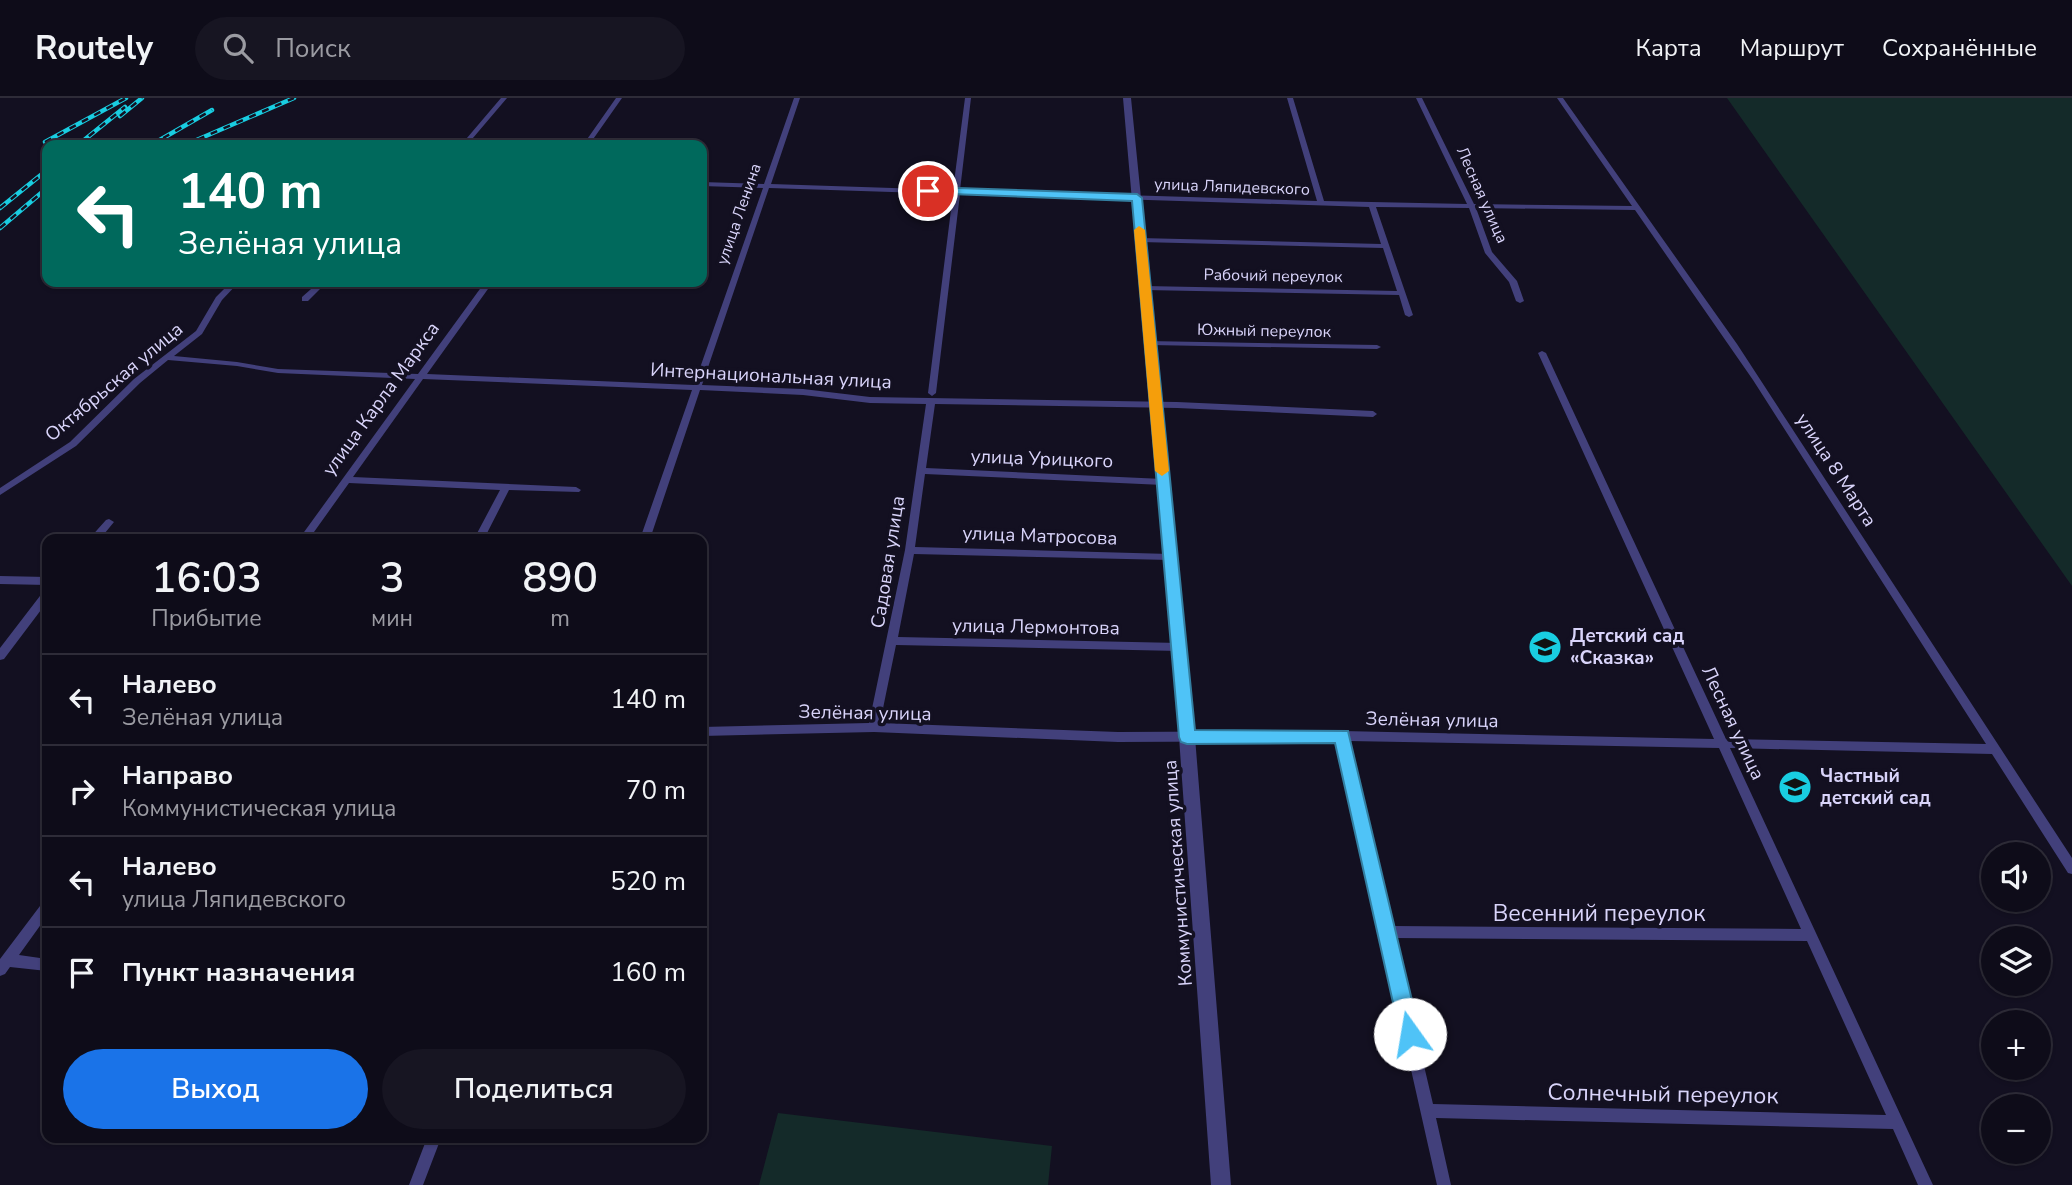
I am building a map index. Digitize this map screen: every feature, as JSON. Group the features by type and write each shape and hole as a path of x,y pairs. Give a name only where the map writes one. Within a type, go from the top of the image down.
{"street":[{"path":"468,140 504,98"},
{"path":"590,140 619,98"},
{"name":"улица Ленина","path":"647,534 797,98"},
{"name":"Садовая улица","path":"874,727 910,550 932,397 954,191 968,98"},
{"name":"Коммунистическая улица","path":"1127,98 1187,737 1221,1185"},
{"path":"1290,98 1321,203"},
{"name":"Лесная улица","path":"1419,98 1472,208 1489,253 1513,281 1520,301"},
{"name":"улица 8 Марта","path":"1560,98 1636,208 1671,253 1756,379 2072,869"},
{"name":"улица Ляпидевского","path":"707,184 1472,208 1636,208"},
{"path":"1372,205 1409,314"},
{"path":"1140,240 1385,246"},
{"name":"Октябрьская улица","path":"0,492 73,444 138,381 200,332 219,299 230,287"},
{"path":"305,299 318,287"},
{"name":"улица Карла Маркса","path":"308,534 486,287"},
{"name":"Рабочий переулок","path":"1145,288 1400,293"},
{"name":"Южный переулок","path":"1150,343 1377,347"},
{"name":"Лесная улица","path":"1542,353 1926,1185"},
{"name":"Интернациональная улица","path":"168,358 237,364 278,372 814,393 870,400 932,397 1373,414"},
{"name":"улица Урицкого","path":"920,471 1163,482"},
{"path":"346,480 576,490"},
{"path":"482,534 505,489"},
{"path":"98,534 109,522"},
{"name":"улица Матросова","path":"910,550 1170,556"},
{"path":"0,580 42,581"},
{"path":"0,656 42,601"},
{"name":"улица Лермонтова","path":"893,641 1178,647"},
{"name":"Зелёная улица","path":"707,732 874,727 1187,737 1342,736 1994,749"},
{"path":"1342,736 1444,1185"},
{"path":"4,965 42,913"},
{"name":"Весенний переулок","path":"1387,932 1812,935"},
{"path":"4,965 42,965"},
{"name":"Солнечный переулок","path":"1427,1111 1897,1122"},
{"path":"416,1185 432,1143"}],"green space":[{"path":"1727,98 2072,98 2072,586"},
{"path":"778,1113 1052,1146 1048,1185 759,1185"}],"railway":[{"path":"49,140 126,98"},
{"path":"120,116 142,98"},
{"path":"197,140 294,98"},
{"path":"84,140 125,107"},
{"path":"160,140 212,110"},
{"path":"0,208 42,174"},
{"path":"0,228 42,192"}],"slow traffic":[{"path":"1139,230 1162,471"}],"place":[{"name":"Детский сад «Сказка»","path":"1545,647"},
{"name":"Частный детский сад","path":"1795,787"}],"route":[{"path":"928,191 1137,198 1187,737 1342,736 1410,1034"}]}
